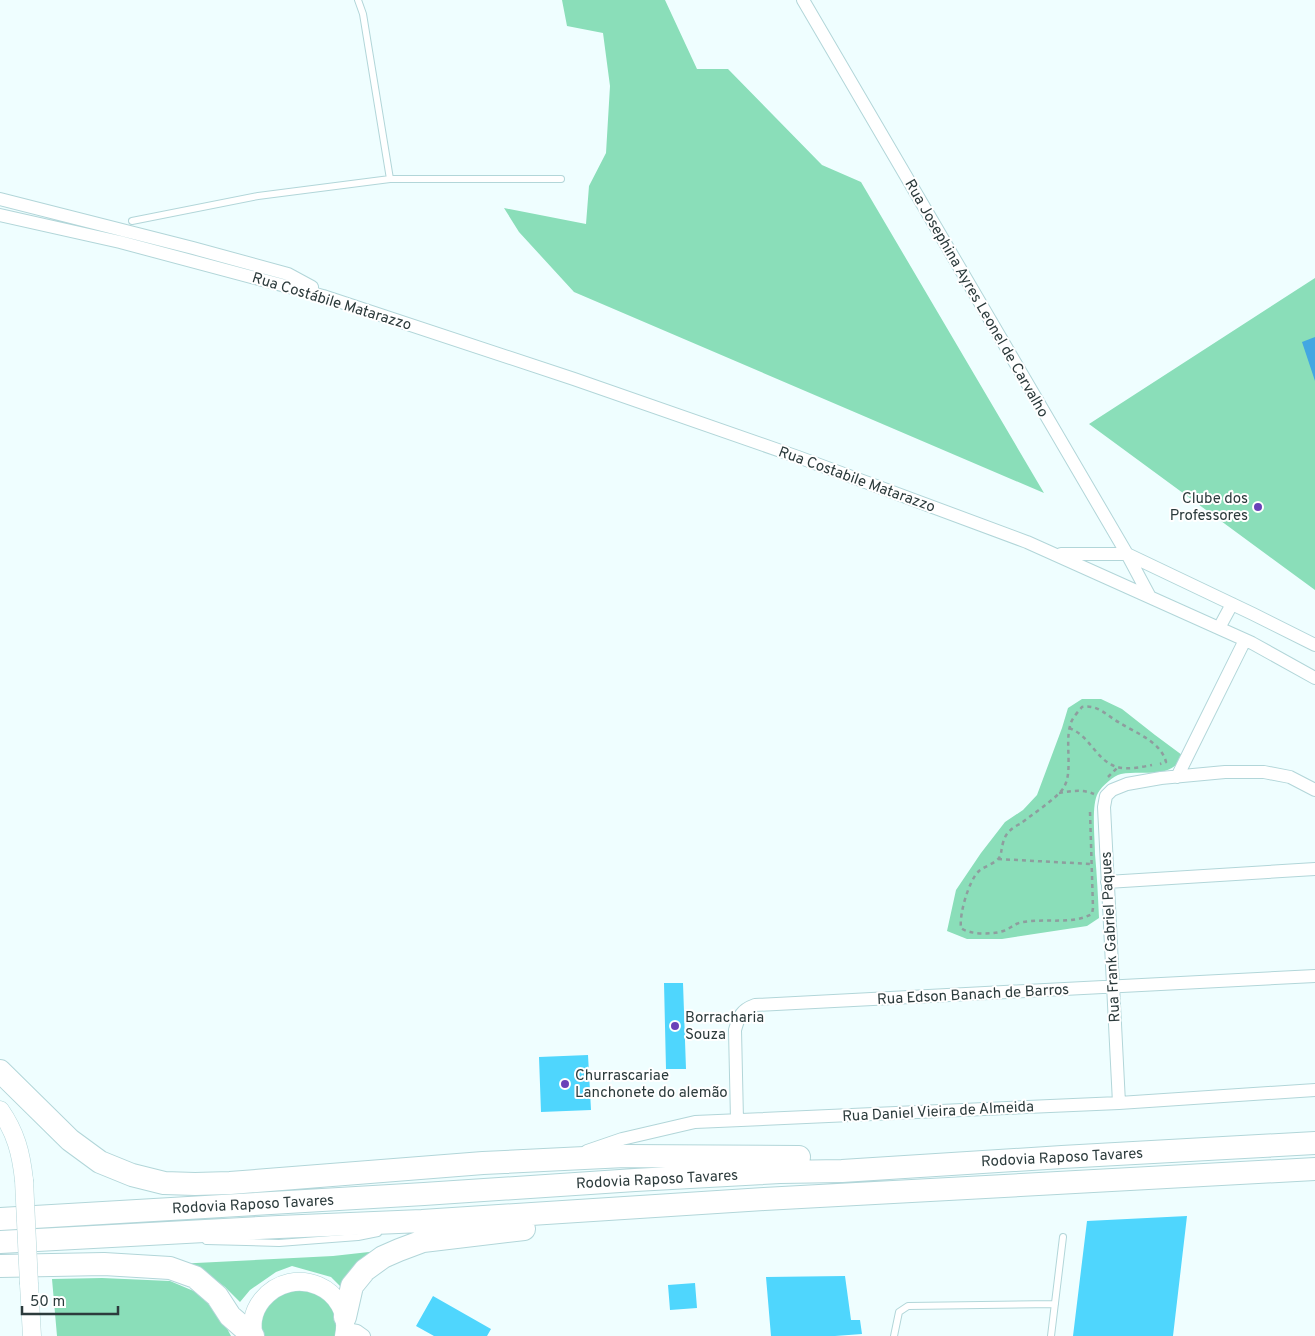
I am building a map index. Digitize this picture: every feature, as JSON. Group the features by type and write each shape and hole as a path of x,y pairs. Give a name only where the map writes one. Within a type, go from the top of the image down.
{"highway":[{"path":"0,1071 70,1140 100,1162 132,1175 164,1183 230,1183 483,1163 625,1156 1062,1156"},
{"name":"Rodovia Raposo Tavares","path":"0,1219 635,1180 780,1172 842,1171 1062,1156 1315,1143"},
{"name":"Rodovia Raposo Tavares","path":"0,1242 436,1220 764,1199 1315,1169"},
{"path":"345,1327 352,1286 365,1270 383,1257 423,1241 607,1218 779,1208 889,1192"},
{"path":"0,1266 104,1264 170,1268 195,1277 218,1296 230,1316 253,1336"}],"main road":[{"path":"0,1110 5,1123 17,1141 22,1158 32,1336"},
{"path":"253,1336 253,1320 258,1305 268,1292 282,1284 298,1281 313,1283 328,1290 338,1302 345,1327"}],"street":[{"name":"Rua Josephina Ayres Leonel de Carvalho","path":"803,0 1127,554 1150,597"},
{"name":"Rua Costábile Matarazzo","path":"0,199 288,274 338,301"},
{"name":"Rua Costábile Matarazzo","path":"0,215 120,242 323,296 574,379 658,409"},
{"name":"Rua Costabile Matarazzo","path":"658,409 807,460 1027,542 1245,640 1315,678"},
{"name":"Rua Costabile Matarazzo","path":"1055,554 1127,554 1315,645"},
{"path":"1219,628 1232,604"},
{"path":"1177,777 1245,640"},
{"path":"1177,777 1225,772 1264,772 1290,777 1315,790"},
{"name":"Rua Frank Gabriel Paques","path":"1120,1102 1104,807 1106,796 1112,790 1127,784 1177,777"},
{"path":"1107,882 1315,869"},
{"name":"Rua Edson Banach de Barros","path":"737,1120 735,1030 739,1018 745,1009 755,1005 1315,976"},
{"name":"Rua Daniel Vieira de Almeida","path":"566,1159 622,1139 695,1122 1120,1102 1315,1090"},
{"path":"345,1327 357,1331 364,1336"}],"lane":[{"path":"358,0 390,179"},
{"path":"132,221 258,196 390,179 562,179"},
{"path":"88,1207 165,1209"},
{"path":"20,1208 30,1208"},
{"path":"398,1229 436,1220"},
{"path":"195,1240 279,1243 358,1237 382,1232"},
{"path":"125,1235 185,1240"},
{"path":"1051,1336 1063,1237"},
{"path":"894,1336 899,1312 908,1306 1055,1304"}],"path":[{"path":"1069,728 1080,733 1100,756 1110,764 1118,767 1150,766 1166,762 1164,756 1146,739 1104,711 1089,706 1082,706 1069,728 1068,771 1065,786 1058,794 1008,833 1002,844 1002,853 998,859 978,872 972,880 961,912 960,928 976,933 994,932 1006,930 1012,925 1022,922 1070,920 1092,914 1091,804"},
{"path":"1106,780 1118,767"},
{"path":"1058,794 1079,791 1091,792 1094,796 1096,790"},
{"path":"998,859 1107,864"}],"green space":[{"path":"562,0 665,0 697,69 728,69 822,165 861,182 1044,493 574,292 519,232 504,208 586,224 589,186 606,153 610,86 603,33 567,26"},
{"name":"Clube dos Professores","path":"1315,278 1315,590 1089,424"},
{"path":"1082,699 1101,699 1122,709 1182,755 1178,763 1164,771 1118,775 1102,787 1098,793 1094,822 1099,918 1087,926 1002,939 967,939 947,931 956,890 1005,822 1023,810 1037,795 1068,708"},
{"path":"378,1251 343,1289 331,1277 292,1266 276,1272 250,1290 240,1302 213,1278 176,1264 333,1256"},
{"path":"102,1278 170,1281 203,1295 222,1319 231,1336 57,1336 52,1279"},
{"path":"297,1286 317,1293 327,1300 335,1314 335,1336 258,1336 263,1304"}],"water":[{"path":"1315,337 1315,381 1302,342"}],"building":[{"name":"Borracharia Souza","path":"664,983 683,983 686,1069 666,1069"},
{"name":"Churrascariae Lanchonete do alemão","path":"588,1055 591,1110 541,1112 539,1057"},
{"path":"1187,1216 1173,1336 1073,1336 1087,1221"},
{"path":"845,1276 851,1320 860,1320 862,1334 771,1336 766,1277"},
{"path":"695,1283 697,1308 670,1310 668,1285"},
{"path":"433,1296 491,1329 487,1336 434,1336 416,1326"}],"place":[{"name":"Clube dos Professores","path":"1258,507"},
{"name":"Borracharia Souza","path":"675,1026"},
{"name":"Churrascariae Lanchonete do alemão","path":"565,1084"}]}
